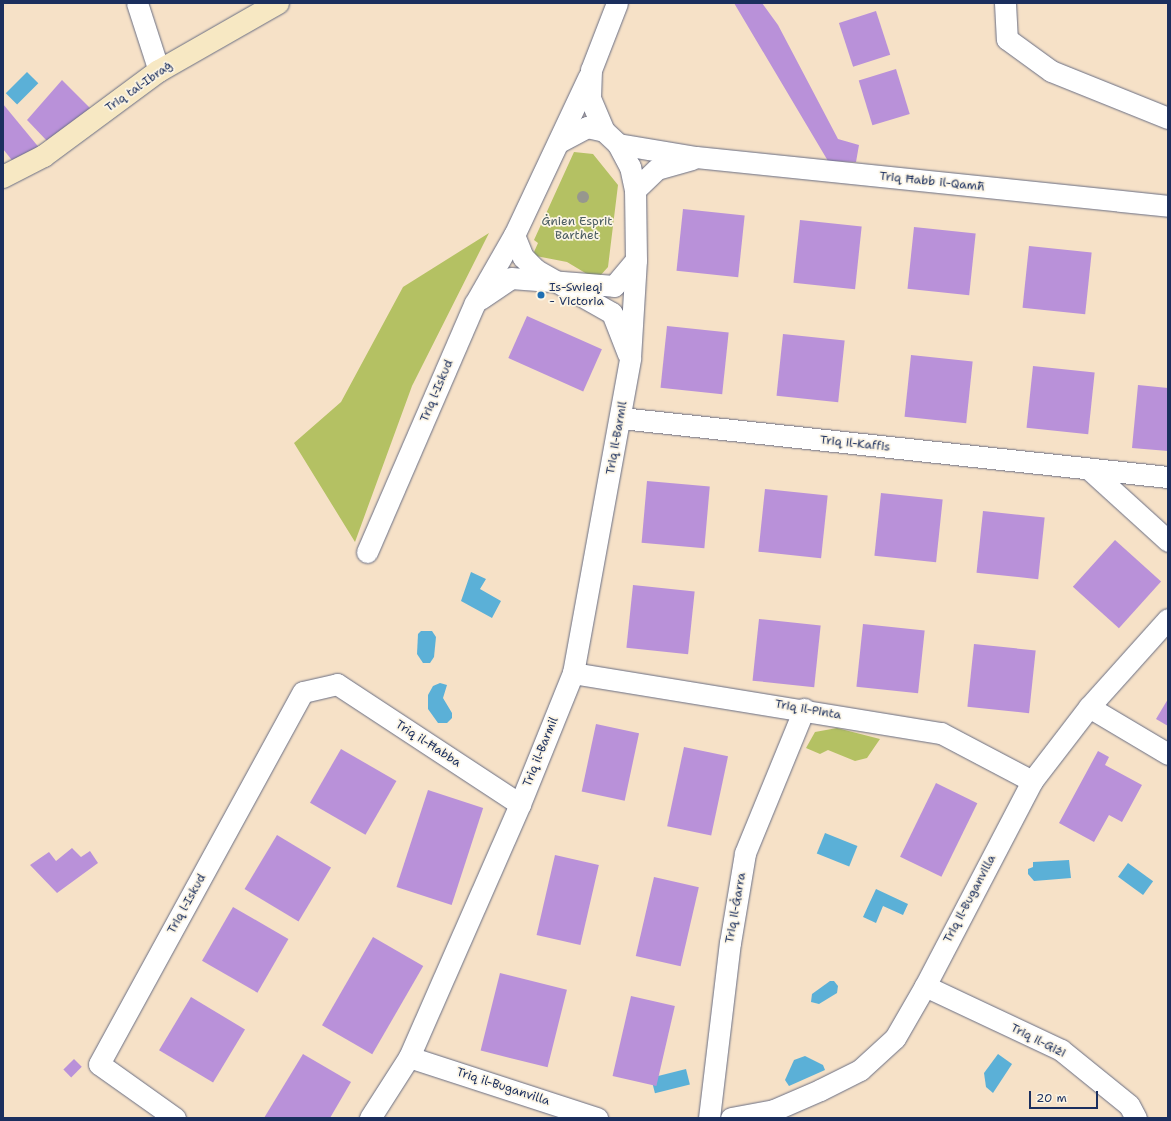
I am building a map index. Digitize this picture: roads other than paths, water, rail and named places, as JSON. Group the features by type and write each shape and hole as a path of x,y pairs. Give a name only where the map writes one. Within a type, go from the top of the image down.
{"main road":[{"name":"Triq tal-Ibraġ","path":"3,177 44,156 159,71 278,3"}],"street":[{"path":"137,3 159,71"},
{"name":"Triq il-Barmil","path":"370,1118 409,1057 520,804 573,673 621,418 630,358 636,260 635,190 630,167 611,137 590,98 591,70 617,3"},
{"path":"1005,3 1007,39 1051,71 1168,118"},
{"name":"Triq l-Iskud","path":"367,552 475,303 514,235 559,142 591,70"},
{"path":"559,142 587,127 611,137"},
{"name":"Triq Ħabb il-Qamħ","path":"611,137 696,157 1168,206"},
{"name":"Triq Ħabb il-Qamħ","path":"635,190 657,169 696,157"},
{"path":"514,235 523,257 536,270 612,313 630,358"},
{"path":"475,303 511,278 559,283 614,286 636,260"},
{"name":"Triq il-Kaffis","path":"621,418 1168,477"},
{"path":"1089,469 1168,542"},
{"name":"Triq il-Buganvilla","path":"731,1118 774,1110 860,1070 895,1038 925,986 1032,782 1089,707 1168,619"},
{"name":"Triq il-Pinta","path":"573,673 804,709 941,733 1032,782"},
{"name":"Triq l-Iskud","path":"175,1118 99,1064 303,692 337,684"},
{"name":"Triq il-Ħabba","path":"337,684 520,804"},
{"path":"1089,707 1168,754"},
{"name":"Triq il-Ġarra","path":"709,1118 730,943 746,853 804,709"},
{"name":"Triq il-Giżi","path":"925,986 1061,1050 1129,1105 1136,1118"},
{"name":"Triq il-Buganvilla","path":"409,1057 597,1118"}],"water":[{"path":"27,72 38,83 17,105 6,93"},
{"path":"471,572 486,579 480,589 501,601 492,618 461,601"},
{"path":"421,631 432,631 436,637 434,657 430,663 423,663 417,654 418,634"},
{"path":"440,683 447,685 443,698 452,713 452,718 447,723 438,723 428,709 428,695 433,686"},
{"path":"825,833 857,846 849,867 817,853"},
{"path":"1069,860 1071,878 1034,881 1028,874 1028,869 1033,867 1033,862"},
{"path":"1128,863 1153,881 1143,895 1118,877"},
{"path":"876,889 908,904 903,915 883,906 876,923 863,917"},
{"path":"830,981 834,981 838,986 837,993 819,1004 811,1002 812,994"},
{"path":"998,1054 1012,1064 993,1093 986,1087 984,1073"},
{"path":"805,1056 823,1065 825,1070 789,1086 785,1080 794,1060"},
{"path":"686,1069 690,1085 655,1093 651,1078"}],"place":[{"name":"Is-Swieqi - Victoria","path":"541,295"}],"park label":[{"name":"Ġnien Esprit Barthet","path":"577,229"}]}
